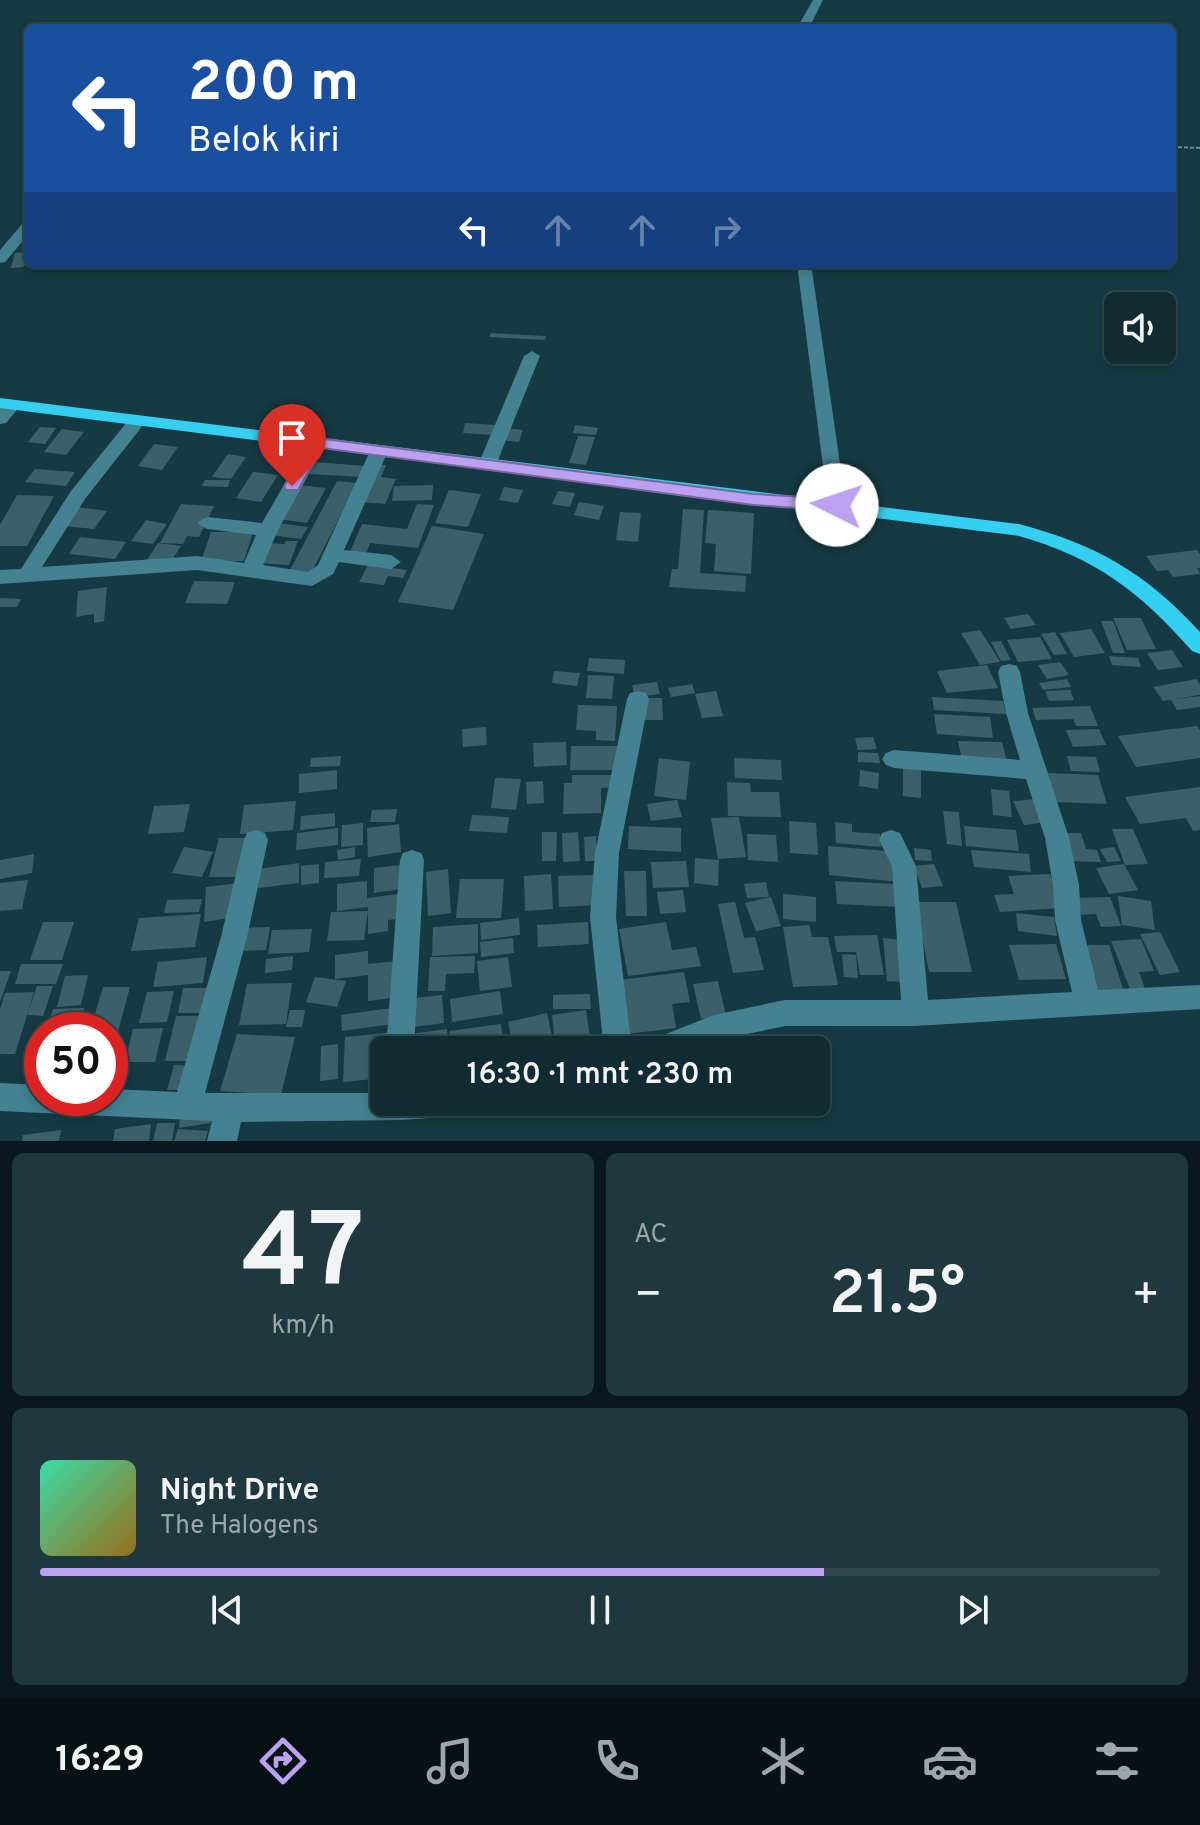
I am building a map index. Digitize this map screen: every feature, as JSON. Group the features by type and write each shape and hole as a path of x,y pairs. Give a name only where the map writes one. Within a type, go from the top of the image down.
{"main road":[{"path":"4,409 138,420 1019,530 1058,540 1120,569 1147,590 1200,646"}],"street":[{"path":"805,24 818,0"},
{"path":"0,259 24,231"},
{"path":"804,268 837,505"},
{"path":"487,465 532,356"},
{"path":"27,575 78,495 138,420"},
{"path":"252,568 268,530 317,443"},
{"path":"0,577 197,563 252,568 312,579 323,573 379,451"},
{"path":"207,523 268,530"},
{"path":"332,555 391,562"},
{"path":"1009,672 1034,770 1057,838 1066,885 1068,920 1088,1003"},
{"path":"616,1036 603,917 607,853 638,699"},
{"path":"894,759 1034,770"},
{"path":"187,1106 234,937 256,840"},
{"path":"891,840 904,866 915,1013"},
{"path":"401,1036 412,860"},
{"path":"694,1036 714,1028 785,1013 915,1013 1200,997"},
{"path":"0,1097 187,1106 370,1105"},
{"path":"222,1141 231,1105"}],"path":[{"path":"1176,147 1200,148"}],"building":[{"path":"24,252 23,267 11,268 15,253"},
{"path":"491,333 546,336 545,340 489,337"},
{"path":"465,423 496,425 494,435 463,433"},
{"path":"575,425 598,428 596,435 573,433"},
{"path":"40,427 56,428 45,444 28,442"},
{"path":"507,428 523,430 519,442 502,440"},
{"path":"62,429 84,432 66,455 44,452"},
{"path":"578,436 595,437 586,465 569,463"},
{"path":"154,444 178,447 162,470 138,466"},
{"path":"228,454 246,457 231,479 212,477"},
{"path":"314,462 366,466 362,477 309,474"},
{"path":"378,465 386,465 381,477 396,479 385,504 361,502"},
{"path":"35,469 75,472 66,486 25,482"},
{"path":"253,472 278,475 261,502 236,498"},
{"path":"205,480 230,480 228,487 202,486"},
{"path":"337,481 357,483 311,573 290,570"},
{"path":"298,485 326,488 307,523 278,519"},
{"path":"433,485 432,500 392,501 394,486"},
{"path":"504,487 523,490 518,503 499,500"},
{"path":"449,490 481,494 468,527 435,523"},
{"path":"558,491 575,493 570,507 552,504"},
{"path":"17,495 54,496 27,546 0,546 0,525"},
{"path":"579,502 604,506 599,520 574,515"},
{"path":"181,504 214,506 199,537 187,536 183,544 160,543"},
{"path":"417,504 434,505 418,548 370,543 366,554 350,552 362,524 407,529"},
{"path":"77,507 107,511 94,529 64,526"},
{"path":"683,509 704,510 700,573 746,576 745,592 669,587 672,569 678,569"},
{"path":"708,510 754,513 751,574 714,571 716,544 705,543"},
{"path":"620,512 641,513 638,542 616,540"},
{"path":"146,520 167,524 153,544 131,541"},
{"path":"278,523 308,527 301,539 271,535"},
{"path":"432,526 484,534 453,610 398,602"},
{"path":"211,532 253,532 244,561 201,561"},
{"path":"80,537 126,542 115,559 69,554"},
{"path":"286,541 298,541 289,565 256,563 263,543 284,544"},
{"path":"158,543 181,546 170,563 147,560"},
{"path":"1197,550 1200,554 1200,568 1197,568 1200,574 1173,577 1168,570 1157,571 1146,556"},
{"path":"368,565 407,570 403,578 388,576 384,585 359,582"},
{"path":"194,581 235,582 227,604 185,603"},
{"path":"107,587 104,621 94,623 94,614 76,617 78,591"},
{"path":"0,598 21,599 17,607 0,607"},
{"path":"1028,614 1036,625 1011,629 1004,618"},
{"path":"1113,618 1141,618 1156,649 1127,650"},
{"path":"1101,621 1113,621 1125,653 1113,653"},
{"path":"1091,629 1105,653 1074,657 1060,633"},
{"path":"980,630 1000,662 980,665 961,633"},
{"path":"1055,632 1067,654 1054,655 1041,634"},
{"path":"1040,637 1052,659 1018,662 1007,640"},
{"path":"1001,641 1011,660 1001,661 991,642"},
{"path":"1172,650 1183,667 1158,670 1147,653"},
{"path":"1109,656 1138,658 1141,667 1112,665"},
{"path":"589,658 625,660 624,674 587,671"},
{"path":"1060,662 1069,675 1047,679 1038,665"},
{"path":"987,665 998,688 947,693 937,671"},
{"path":"554,671 580,673 577,686 552,683"},
{"path":"588,675 614,676 612,699 586,698"},
{"path":"1067,679 1071,687 1043,690 1039,683"},
{"path":"1196,679 1200,684 1200,695 1175,699 1200,696 1200,707 1177,710 1171,700 1163,701 1153,687"},
{"path":"657,682 660,694 635,697 632,685"},
{"path":"692,684 695,693 671,697 668,688"},
{"path":"1070,690 1074,700 1049,701 1045,691"},
{"path":"716,691 723,716 702,718 695,694"},
{"path":"932,697 1003,701 1006,714 934,710"},
{"path":"640,698 662,698 663,720 641,720"},
{"path":"578,705 617,706 615,741 596,740 596,731 576,730"},
{"path":"1090,706 1098,726 1076,726 1073,719 1036,720 1032,708"},
{"path":"934,714 990,717 993,738 937,734"},
{"path":"1197,726 1200,730 1200,758 1136,767 1118,736"},
{"path":"486,727 487,745 463,747 462,729"},
{"path":"1099,729 1106,745 1073,747 1066,730"},
{"path":"873,737 877,749 858,750 855,738"},
{"path":"958,741 1002,742 1008,765 963,764"},
{"path":"566,742 567,765 534,767 533,743"},
{"path":"571,746 621,746 621,770 570,770"},
{"path":"858,752 878,753 880,763 858,762"},
{"path":"341,756 340,766 310,767 311,758"},
{"path":"1067,756 1096,757 1100,772 1071,771"},
{"path":"659,758 690,762 686,800 654,796"},
{"path":"734,758 781,760 782,780 735,778"},
{"path":"903,762 921,765 921,798 903,796"},
{"path":"337,770 337,789 299,793 299,774"},
{"path":"860,770 879,773 878,789 859,786"},
{"path":"1048,773 1098,775 1107,804 1055,802"},
{"path":"572,775 614,775 614,787 601,788 601,813 563,814 564,783 572,783"},
{"path":"495,778 521,779 516,810 491,808"},
{"path":"543,781 544,803 527,804 526,782"},
{"path":"727,782 750,783 751,792 779,792 781,817 728,816"},
{"path":"1200,787 1200,830 1193,831 1186,818 1140,824 1125,797"},
{"path":"991,789 1009,791 1012,817 993,815"},
{"path":"1036,799 1048,822 1024,825 1013,801"},
{"path":"677,800 682,817 651,821 647,804"},
{"path":"296,801 293,830 240,834 244,805"},
{"path":"190,804 184,832 148,834 154,806"},
{"path":"397,809 395,822 370,822 372,810"},
{"path":"943,811 959,812 962,846 947,844"},
{"path":"335,813 335,826 300,830 301,816"},
{"path":"472,815 509,817 507,833 469,831"},
{"path":"739,817 746,857 718,859 711,818"},
{"path":"789,821 816,823 818,855 790,853"},
{"path":"835,822 852,824 852,832 880,834 881,847 836,843"},
{"path":"363,823 363,845 341,847 342,825"},
{"path":"399,824 401,852 368,857 367,828"},
{"path":"629,826 681,828 681,852 628,849"},
{"path":"964,826 1016,830 1019,851 966,846"},
{"path":"338,828 338,845 296,850 297,833"},
{"path":"1112,829 1133,829 1148,864 1125,865"},
{"path":"542,832 557,832 556,861 542,861"},
{"path":"578,832 580,861 563,862 562,833"},
{"path":"1059,833 1081,833 1086,849 1097,850 1101,862 1067,861"},
{"path":"747,834 776,835 778,862 748,860"},
{"path":"596,836 597,861 585,861 584,837"},
{"path":"219,838 246,838 237,877 209,877"},
{"path":"828,846 897,852 899,882 829,875"},
{"path":"184,847 213,852 202,877 172,873"},
{"path":"355,847 355,857 338,860 337,850"},
{"path":"1114,847 1121,861 1107,862 1100,849"},
{"path":"914,848 931,850 932,861 915,860"},
{"path":"971,850 1029,854 1031,872 974,867"},
{"path":"34,854 32,873 0,879 0,860"},
{"path":"695,858 719,860 718,886 694,883"},
{"path":"361,859 359,876 324,878 325,862"},
{"path":"686,861 689,887 653,888 651,862"},
{"path":"299,863 299,883 258,888 259,869"},
{"path":"319,864 319,883 301,885 301,866"},
{"path":"934,864 943,886 922,888 914,866"},
{"path":"1124,864 1138,890 1109,894 1096,868"},
{"path":"401,865 402,889 374,893 374,868"},
{"path":"448,869 451,913 428,916 426,872"},
{"path":"624,871 646,871 647,916 626,916"},
{"path":"551,874 553,909 525,911 524,876"},
{"path":"1050,874 1062,908 1000,912 994,895 1014,894 1008,876"},
{"path":"593,875 595,905 559,907 558,876"},
{"path":"460,879 504,879 501,918 456,918"},
{"path":"28,880 22,909 0,911 0,883"},
{"path":"367,881 367,898 405,893 406,918 388,920 388,931 368,934 368,907 337,911 337,884"},
{"path":"835,881 896,884 900,907 837,904"},
{"path":"766,882 769,897 747,898 744,884"},
{"path":"239,883 237,917 204,922 206,887"},
{"path":"683,890 686,912 660,914 657,892"},
{"path":"783,894 816,897 816,922 783,919"},
{"path":"1118,896 1151,901 1155,930 1122,925"},
{"path":"771,897 781,926 756,931 745,903"},
{"path":"1110,897 1121,926 1101,927 1096,914 1079,915 1073,898"},
{"path":"202,899 199,912 164,913 167,900"},
{"path":"735,902 744,938 755,937 764,970 733,973 718,904"},
{"path":"915,902 956,902 972,972 929,972"},
{"path":"368,911 364,940 327,941 331,912"},
{"path":"1016,913 1054,917 1057,936 1018,931"},
{"path":"201,914 195,947 131,951 139,918"},
{"path":"519,918 520,935 481,940 480,923"},
{"path":"43,922 74,922 62,960 30,960"},
{"path":"588,922 589,944 538,947 537,925"},
{"path":"666,922 672,950 696,947 701,966 628,976 619,929"},
{"path":"478,924 478,953 432,956 433,927"},
{"path":"809,925 812,937 828,937 838,985 793,987 783,927"},
{"path":"270,927 266,950 239,951 243,928"},
{"path":"312,929 309,952 268,954 272,930"},
{"path":"1160,932 1180,972 1160,975 1140,934"},
{"path":"877,935 884,975 860,975 856,952 837,952 834,936"},
{"path":"513,938 514,953 481,957 480,942"},
{"path":"883,938 902,940 906,982 887,981"},
{"path":"1141,939 1154,971 1139,972 1145,989 1130,989 1111,941"},
{"path":"1056,944 1066,979 1019,980 1009,945"},
{"path":"1082,945 1109,945 1125,995 1097,994"},
{"path":"368,951 368,964 397,961 398,997 368,1001 368,975 335,979 335,955"},
{"path":"842,954 856,955 858,978 844,977"},
{"path":"293,956 292,970 265,973 266,959"},
{"path":"475,956 474,973 446,974 445,991 428,991 430,957"},
{"path":"207,957 203,983 153,987 158,962"},
{"path":"508,957 512,987 480,991 477,961"},
{"path":"21,964 63,964 56,984 15,984"},
{"path":"0,971 11,971 0,1002"},
{"path":"684,972 690,1002 672,1004 676,1028 627,1034 619,980"},
{"path":"88,975 81,1005 57,1007 65,976"},
{"path":"315,977 346,981 337,1007 306,1002"},
{"path":"718,981 726,1016 701,1019 693,984"},
{"path":"292,983 286,1024 239,1025 247,984"},
{"path":"37,986 53,986 44,1012 28,1012"},
{"path":"103,987 130,987 123,1012 95,1012"},
{"path":"183,988 211,988 206,1013 178,1013"},
{"path":"174,991 167,1022 139,1023 147,992"},
{"path":"500,991 503,1014 452,1022 450,999"},
{"path":"34,992 28,1012 24,1012 24,1025 15,1054 0,1054 0,1010 5,993"},
{"path":"590,994 591,1009 553,1009 553,995"},
{"path":"442,995 444,1023 406,1028 405,999"},
{"path":"84,1008 83,1012 52,1012 53,1009"},
{"path":"391,1008 392,1024 342,1031 341,1015"},
{"path":"290,1010 305,1010 302,1027 286,1027"},
{"path":"586,1010 590,1036 554,1036 552,1015"},
{"path":"547,1013 552,1036 511,1036 508,1022"},
{"path":"176,1016 205,1016 196,1061 165,1061"},
{"path":"501,1024 502,1036 450,1036 449,1031"},
{"path":"163,1028 155,1062 128,1062 133,1029"},
{"path":"447,1029 448,1036 402,1036"},
{"path":"394,1032 394,1036 370,1036 370,1079 343,1082 345,1037"},
{"path":"237,1034 295,1037 281,1095 220,1091"},
{"path":"338,1044 338,1079 320,1081 321,1046"},
{"path":"174,1065 191,1066 184,1090 167,1090"},
{"path":"212,1110 211,1123 179,1128 180,1115"},
{"path":"157,1123 175,1123 172,1141 153,1141"},
{"path":"151,1124 149,1141 113,1141 115,1129"},
{"path":"178,1129 208,1131 205,1141 174,1141"},
{"path":"61,1130 59,1141 22,1141 23,1135"}],"route":[{"path":"292,486 317,443 754,499 837,505"}]}
